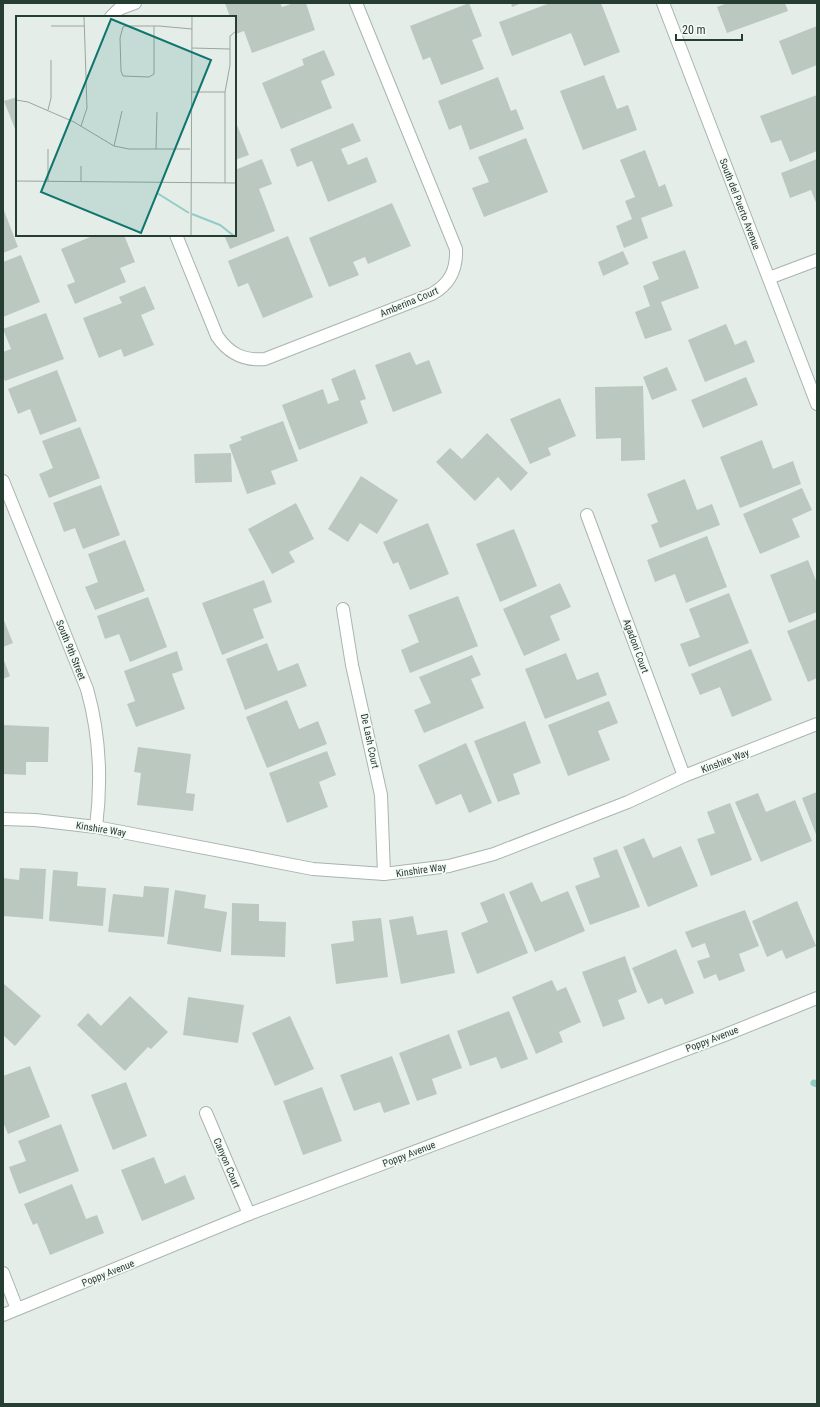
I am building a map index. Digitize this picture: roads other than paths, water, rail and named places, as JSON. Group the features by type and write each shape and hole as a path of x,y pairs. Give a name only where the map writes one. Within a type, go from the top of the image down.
{"street":[{"path":"112,16 119,9 135,3"},
{"name":"Amberina Court","path":"176,236 217,336 223,346 232,353 246,359 265,359 432,294 446,285 454,273 456,250 356,3"},
{"name":"South del Puerto Avenue","path":"663,3 817,404"},
{"path":"769,278 817,260"},
{"name":"South 9th Street","path":"3,481 87,689 93,712 101,770 96,827"},
{"name":"Agadoni Court","path":"587,515 684,776"},
{"name":"De Lash Court","path":"343,609 352,665 381,795 384,874"},
{"name":"Kinshire Way","path":"3,819 35,820 96,827 313,868 384,874 450,866 494,854 628,802 684,776 817,724"},
{"name":"Poppy Avenue","path":"3,1315 249,1214 717,1038 817,998"},
{"name":"Canyon Court","path":"206,1112 249,1214"},
{"path":"3,1273 17,1309"}]}
